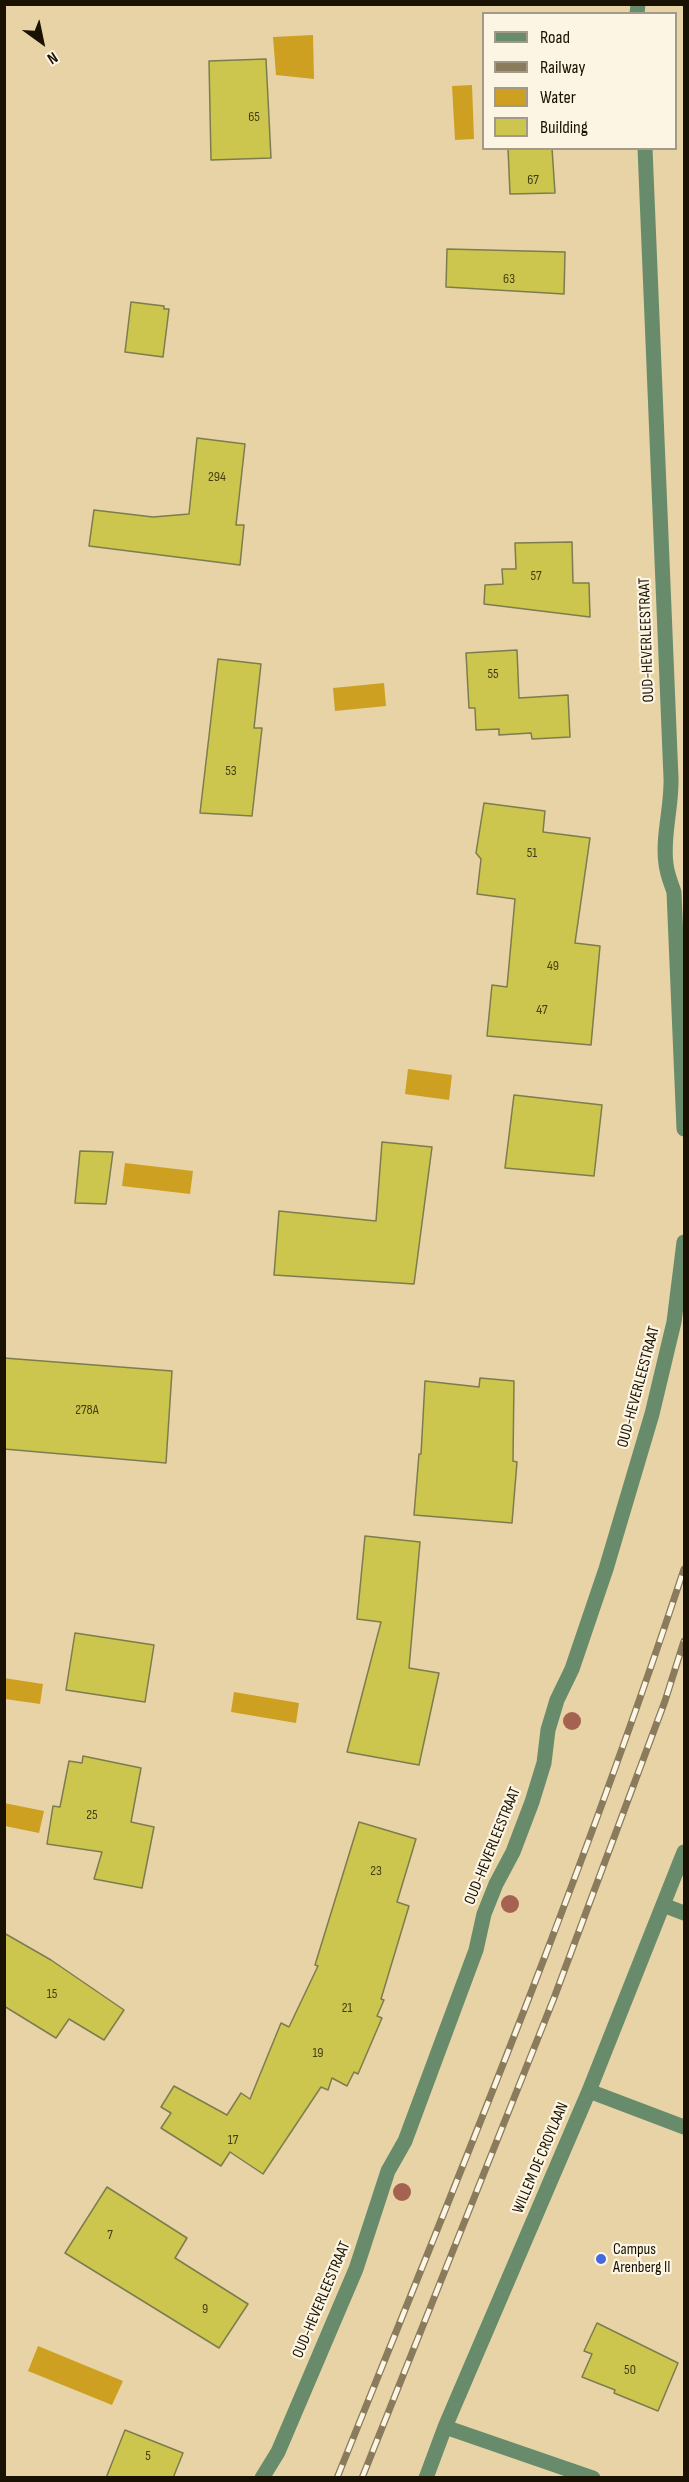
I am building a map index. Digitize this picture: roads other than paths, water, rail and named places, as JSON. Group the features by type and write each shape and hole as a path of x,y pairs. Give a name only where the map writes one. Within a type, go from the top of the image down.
{"street":[{"name":"OUD-HEVERLEESTRAAT","path":"645,150 671,778 671,802 665,838 666,864 674,892 684,1130"},
{"name":"OUD-HEVERLEESTRAAT","path":"261,2478 278,2452 356,2269 370,2231 377,2199 388,2171 405,2142 476,1950 484,1914 496,1884 513,1852 532,1802 544,1763 548,1730 558,1700 572,1670 606,1569 652,1414 674,1322 684,1242"},
{"name":"WILLEM DE CROYLAAN","path":"426,2478 445,2427 589,2091 684,1852"},
{"path":"663,1905 684,1913"},
{"path":"589,2091 684,2127"},
{"path":"445,2427 593,2478"}],"water":[{"path":"313,35 314,79 276,75 273,37"},
{"path":"472,85 474,139 455,140 452,86"},
{"path":"384,683 386,706 335,711 333,688"},
{"path":"408,1069 452,1075 449,1100 405,1094"},
{"path":"125,1163 193,1171 190,1194 122,1186"},
{"path":"4,1678 43,1684 40,1704 5,1699"},
{"path":"234,1692 299,1703 296,1723 231,1712"},
{"path":"4,1803 44,1811 39,1833 5,1826"},
{"path":"38,2346 123,2381 112,2405 28,2371"}],"railway":[{"path":"337,2478 474,2139 562,1913 684,1569"},
{"path":"362,2478 554,1998 665,1701 684,1641"}],"place":[{"name":"Campus Arenberg II","path":"601,2259"}]}
